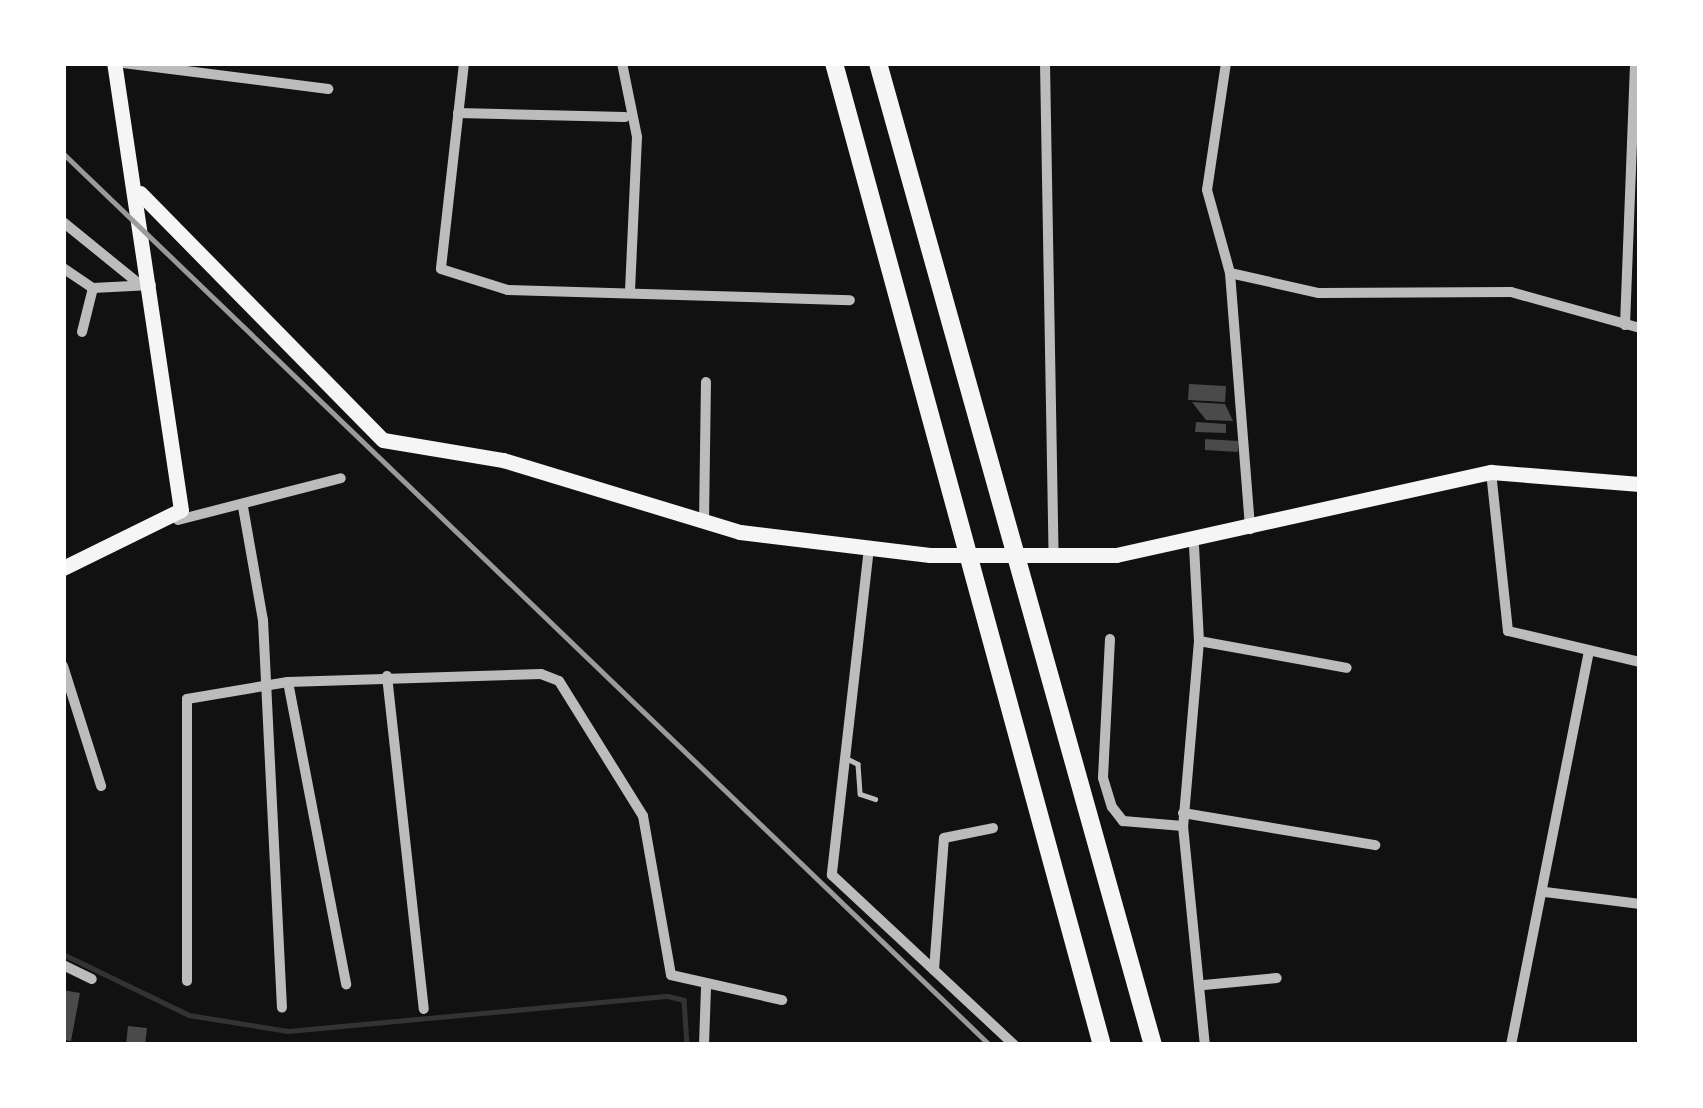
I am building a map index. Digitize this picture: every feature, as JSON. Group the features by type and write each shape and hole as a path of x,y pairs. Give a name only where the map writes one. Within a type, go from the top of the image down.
{"highway":[{"path":"834,63 1102,1045"},
{"path":"878,63 1153,1045"}],"main road":[{"path":"63,568 178,520 145,284 139,188 117,63"},
{"path":"139,188 383,440 503,460 704,525 869,548 1054,556 1194,546 1491,472 1640,484"}],"street":[{"path":"117,63 328,89"},
{"path":"464,63 441,269 508,290 850,300"},
{"path":"622,63 625,117 638,137 630,292"},
{"path":"1045,63 1054,556"},
{"path":"1226,63 1207,190 1230,273 1250,532"},
{"path":"1625,325 1636,63"},
{"path":"458,113 625,117"},
{"path":"63,221 145,284"},
{"path":"63,268 92,288 145,284"},
{"path":"1230,273 1319,293 1511,292 1640,328"},
{"path":"82,332 92,288"},
{"path":"704,525 706,382"},
{"path":"1491,472 1508,631 1640,662"},
{"path":"178,520 243,507 341,478"},
{"path":"243,507 263,620 259,685 282,1008"},
{"path":"1194,546 1199,641 1183,819 1204,986 1204,1045"},
{"path":"869,548 841,757 832,874 1014,1045"},
{"path":"1110,639 1103,778 1112,808 1124,821 1183,819 1375,845"},
{"path":"1199,641 1347,668"},
{"path":"1511,1045 1546,892 1589,652"},
{"path":"63,666 101,786"},
{"path":"187,981 184,704 288,682 387,676 560,680 643,816 665,966 706,987 782,1000"},
{"path":"387,676 424,1009"},
{"path":"288,682 346,984"},
{"path":"934,970 944,838 992,828"},
{"path":"1546,892 1640,904"},
{"path":"63,965 92,979"},
{"path":"1204,986 1277,978"},
{"path":"704,1045 706,987"}],"lane":[{"path":"841,757 875,800"}],"building":[{"path":"1189,384 1226,386 1225,402 1188,400"},
{"path":"1192,402 1225,404 1233,421 1206,420"},
{"path":"1196,422 1226,424 1226,433 1195,432"},
{"path":"1205,439 1238,441 1238,452 1205,450"},
{"path":"63,990 80,993 71,1041 63,1040"},
{"path":"128,1026 147,1028 145,1045 126,1045"}],"waterway":[{"path":"63,954 189,1015 288,1031 668,996 684,1000 687,1045"}],"railway":[{"path":"63,153 990,1045"}]}
